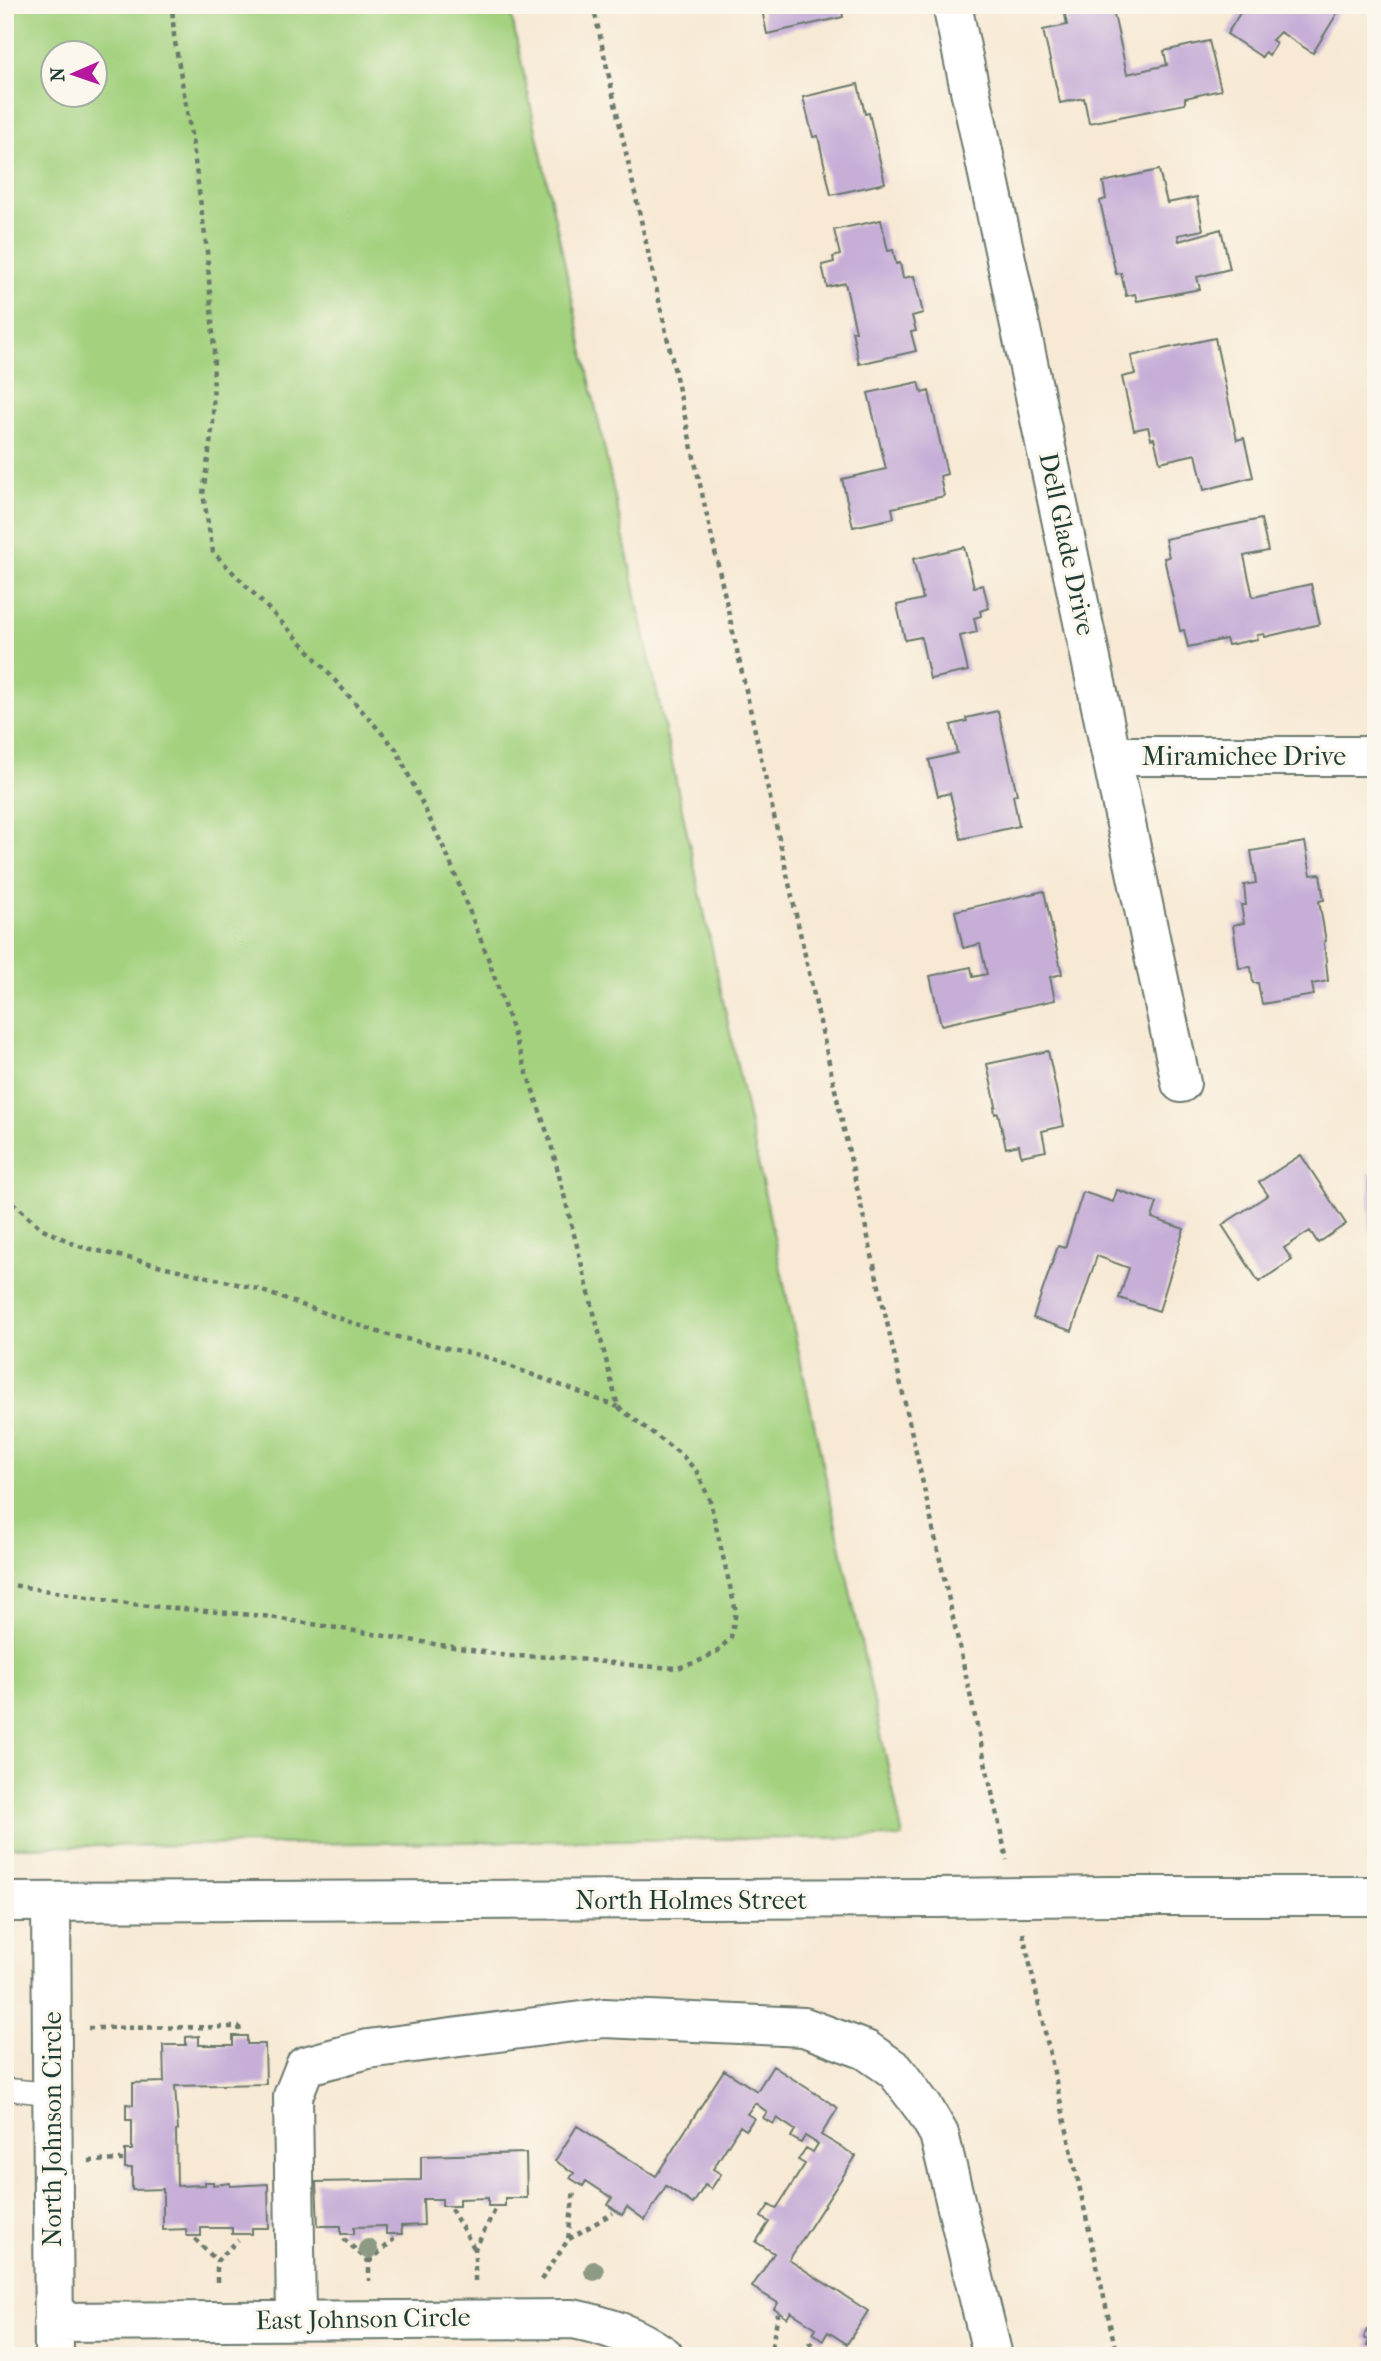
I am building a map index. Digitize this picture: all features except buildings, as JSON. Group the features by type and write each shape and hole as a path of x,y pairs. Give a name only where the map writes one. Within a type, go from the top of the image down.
{"street":[{"name":"Dell Glade Drive","path":"952,5 1181,1083"},
{"name":"Miramichee Drive","path":"1112,756 1376,756"},
{"name":"North Holmes Street","path":"5,1902 1376,1896"},
{"name":"North Johnson Circle","path":"51,1902 53,2339"},
{"path":"296,2319 293,2096 305,2066 368,2049 604,2018 804,2027 866,2050 895,2070 939,2134 993,2356"},
{"name":"East Johnson Circle","path":"53,2339 296,2319 573,2319 606,2325 633,2336 664,2356"}],"lane":[{"path":"5,2089 52,2094"}],"path":[{"path":"172,5 174,36 207,251 214,349 212,423 203,494 213,552 299,640 396,749 448,857 488,958 551,1144 618,1407"},
{"path":"593,5 1008,1867"},
{"path":"5,1196 41,1228 78,1246 254,1288 384,1334 483,1356 618,1407 683,1456 696,1472 710,1501 736,1612 732,1637 718,1651 678,1668 640,1667 560,1657 508,1656 264,1616 139,1605 5,1584"},
{"path":"1020,1921 1117,2356"},
{"path":"84,2028 239,2026 240,2032"},
{"path":"85,2161 123,2160"},
{"path":"541,2281 568,2239 574,2190"},
{"path":"451,2209 475,2249"},
{"path":"475,2281 475,2249 495,2210"},
{"path":"568,2239 613,2213"},
{"path":"195,2239 217,2261 217,2283"},
{"path":"344,2239 369,2262 369,2282"},
{"path":"369,2262 394,2239"},
{"path":"217,2261 238,2240"},
{"path":"770,2356 778,2314"},
{"path":"792,2356 816,2339"}],"green space":[{"path":"5,5 509,5 903,1837 5,1847"}]}
